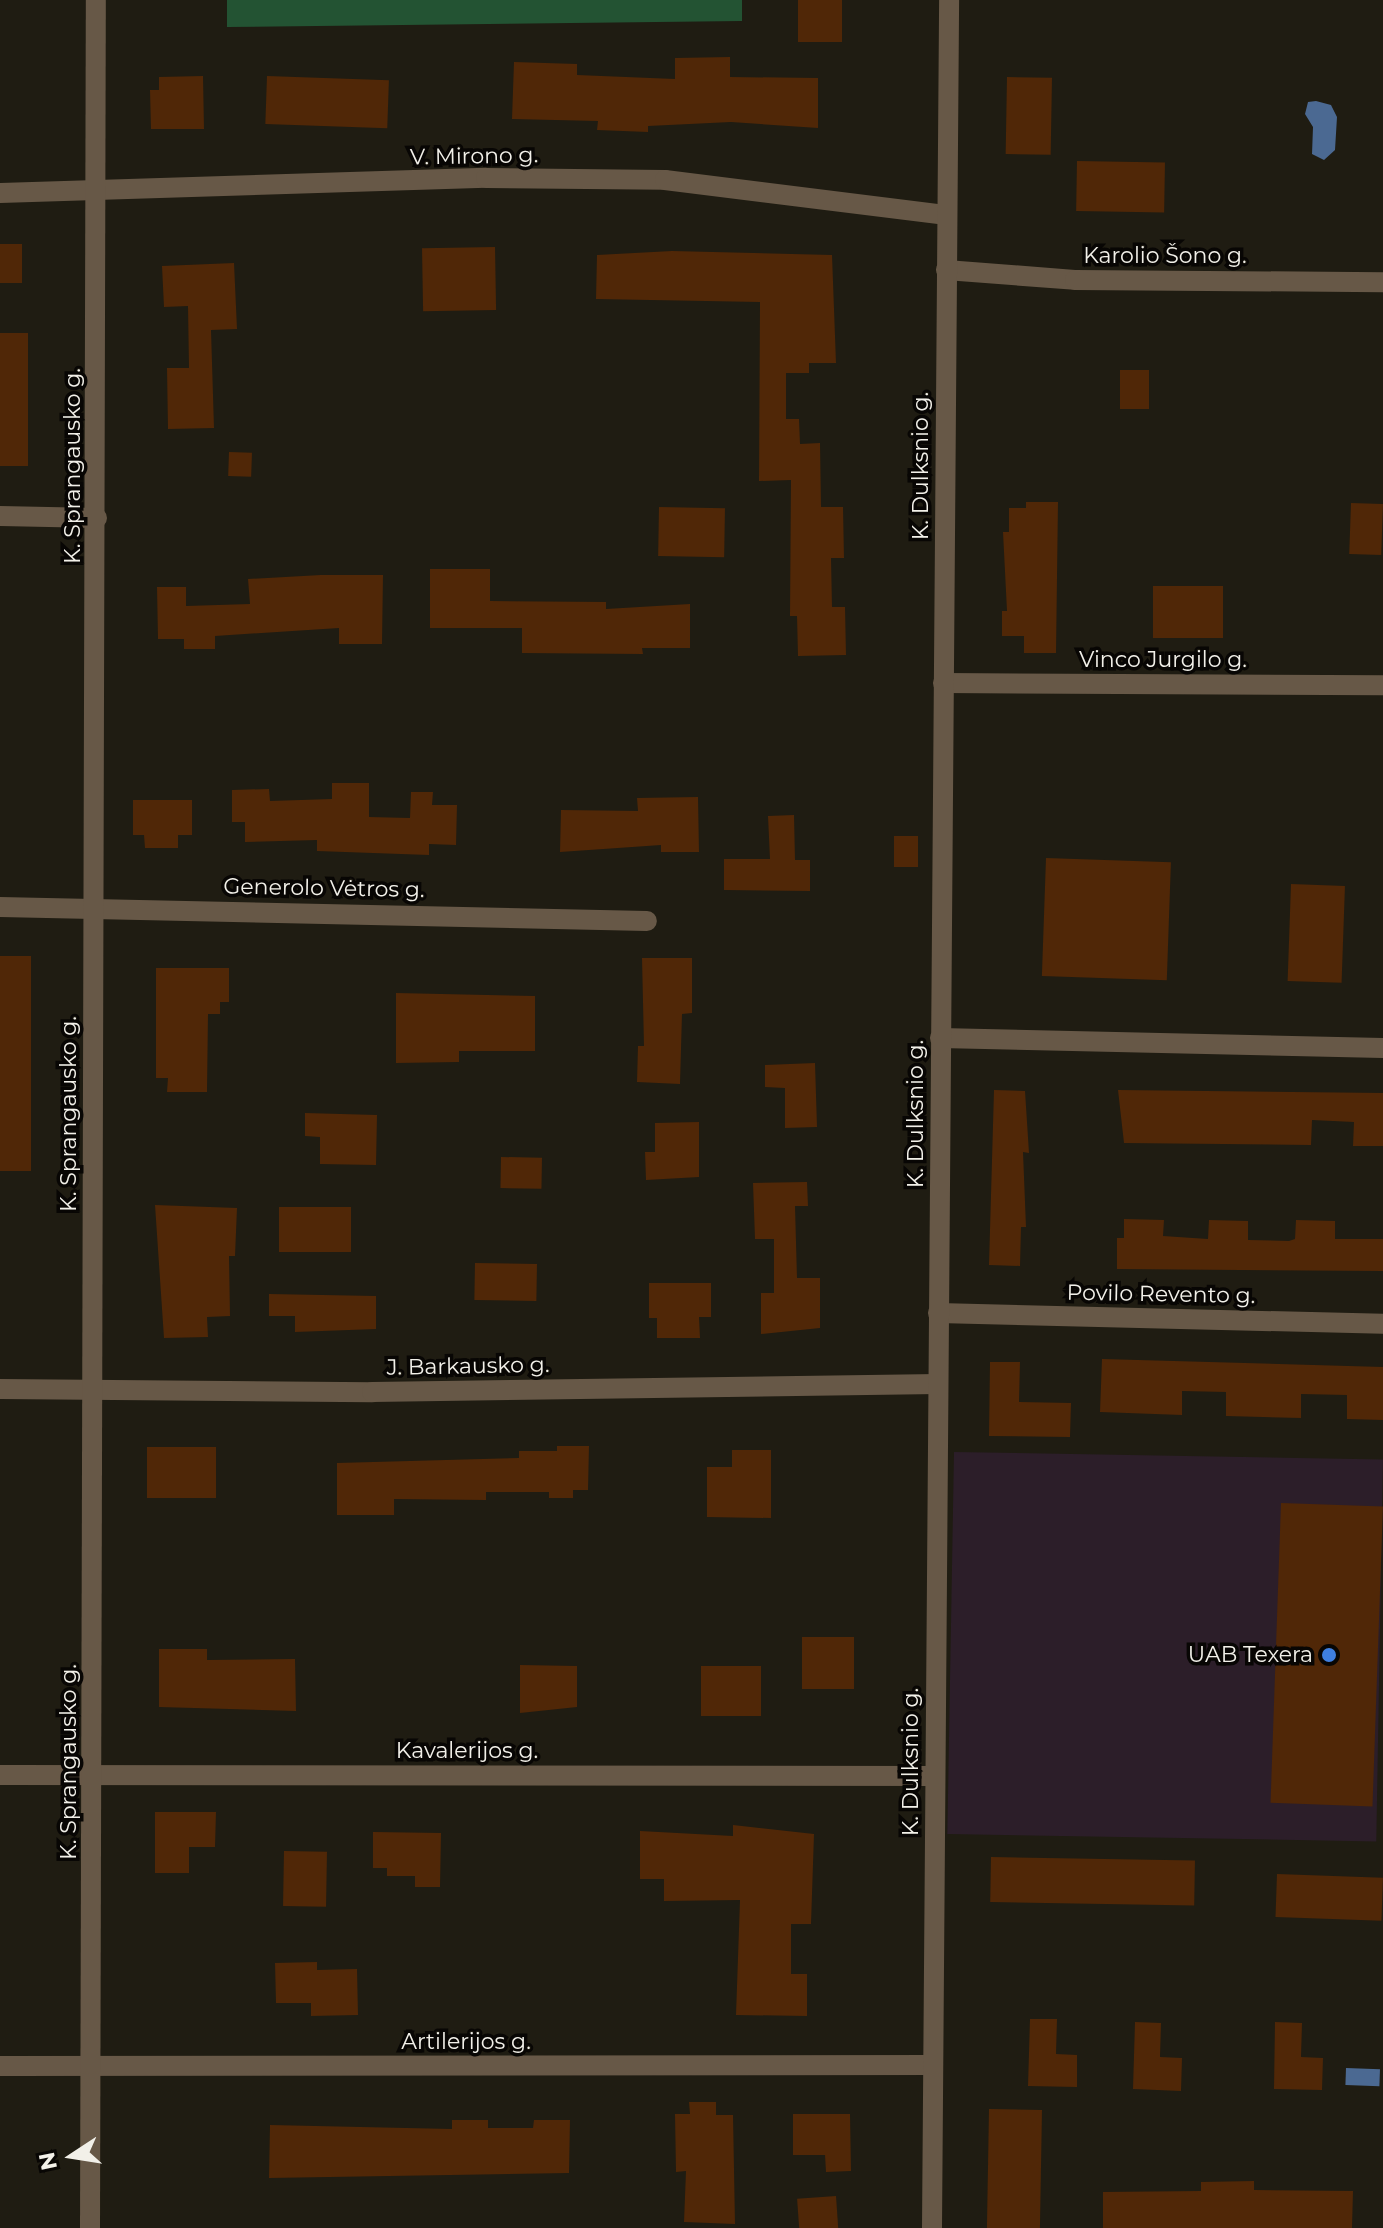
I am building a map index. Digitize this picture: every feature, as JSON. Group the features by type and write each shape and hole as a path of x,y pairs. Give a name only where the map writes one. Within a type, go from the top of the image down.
{"street":[{"name":"K. Sprangausko g.","path":"90,2228 94,1775 92,1389 98,192 96,0"},
{"name":"K. Dulksnio g.","path":"932,2228 949,0"},
{"name":"V. Mirono g.","path":"0,193 486,178 665,180 947,215"},
{"name":"Karolio Šono g.","path":"946,270 1075,280 1383,282"},
{"path":"0,516 97,518"},
{"name":"Vinco Jurgilo g.","path":"943,683 1383,685"},
{"name":"Generolo Vėtros g.","path":"0,907 647,921"},
{"path":"940,1038 1383,1048"},
{"name":"Povilo Revento g.","path":"938,1313 1383,1324"},
{"name":"J. Barkausko g.","path":"0,1389 372,1392 938,1384"},
{"name":"Kavalerijos g.","path":"0,1775 935,1776"},
{"name":"Artilerijos g.","path":"0,2066 933,2065"}],"shaded area":[{"path":"954,1452 1383,1459 1376,1841 947,1834"}],"green space":[{"path":"227,0 742,0 742,21 227,27"}],"water":[{"path":"1308,102 1331,105 1337,117 1335,150 1324,160 1312,154 1313,127 1305,114"},
{"path":"1346,2068 1380,2069 1379,2086 1345,2085"}],"building":[{"path":"798,0 842,0 842,42 798,42"},
{"path":"730,57 730,77 818,78 818,128 731,122 648,126 648,132 597,130 598,121 512,119 514,62 577,64 577,75 675,79 675,58"},
{"path":"203,76 204,129 151,129 150,90 159,90 159,77"},
{"path":"267,76 389,80 387,128 265,124"},
{"path":"1007,77 1052,78 1051,155 1006,154"},
{"path":"1077,161 1165,163 1164,213 1076,211"},
{"path":"0,244 22,244 22,283 0,283"},
{"path":"495,247 496,310 423,311 422,248"},
{"path":"672,251 832,255 836,363 809,363 809,373 786,373 786,419 799,419 800,444 820,443 821,507 843,507 844,558 831,558 832,607 845,607 846,655 798,656 797,616 790,616 791,480 759,481 760,302 596,299 597,255"},
{"path":"234,263 237,329 211,330 214,428 168,429 167,368 189,368 188,306 164,307 162,266"},
{"path":"0,333 28,333 28,466 0,466"},
{"path":"1120,370 1149,370 1149,409 1120,409"},
{"path":"229,452 252,453 251,477 228,476"},
{"path":"1026,502 1058,502 1056,653 1024,653 1024,636 1002,636 1002,611 1007,611 1003,532 1009,532 1009,508 1026,508"},
{"path":"1351,503 1383,504 1381,555 1349,554"},
{"path":"659,507 725,508 724,557 658,556"},
{"path":"430,569 490,569 490,601 606,602 606,609 690,604 690,648 642,648 643,654 522,653 522,628 430,628"},
{"path":"383,575 382,644 339,644 339,628 215,636 215,649 184,649 184,639 158,639 157,587 186,587 186,606 250,604 248,579"},
{"path":"1153,586 1223,586 1223,638 1153,638"},
{"path":"332,783 369,783 369,817 410,818 411,792 433,792 432,805 457,805 456,845 429,844 429,855 317,851 317,840 245,842 245,822 232,822 232,790 269,789 270,801 332,799"},
{"path":"698,797 699,852 661,852 661,845 560,852 561,810 638,811 637,798"},
{"path":"133,800 192,800 192,835 178,835 178,848 145,848 144,835 133,835"},
{"path":"794,815 795,860 810,860 810,891 724,890 724,859 770,859 768,816"},
{"path":"894,836 918,836 918,867 894,867"},
{"path":"1046,858 1171,862 1167,980 1042,976"},
{"path":"1291,884 1345,886 1342,983 1288,981"},
{"path":"0,956 31,956 31,1171 0,1171"},
{"path":"642,958 692,958 692,1013 682,1014 680,1084 637,1082 638,1046 644,1046"},
{"path":"156,968 229,968 229,1002 220,1002 220,1014 208,1014 207,1092 167,1092 168,1078 156,1078"},
{"path":"396,993 535,996 535,1051 459,1051 459,1062 396,1063"},
{"path":"815,1063 817,1127 785,1128 785,1088 765,1087 765,1065"},
{"path":"994,1090 1025,1091 1029,1153 1023,1152 1026,1227 1021,1227 1020,1266 989,1265"},
{"path":"1118,1090 1383,1093 1383,1146 1353,1146 1354,1122 1312,1120 1311,1145 1124,1143"},
{"path":"305,1113 377,1115 376,1165 320,1164 320,1137 305,1136"},
{"path":"699,1122 699,1177 646,1180 645,1152 655,1152 655,1123"},
{"path":"501,1157 542,1158 541,1189 500,1188"},
{"path":"807,1182 808,1206 795,1206 797,1278 820,1278 820,1328 761,1334 761,1293 774,1293 774,1239 755,1239 753,1183"},
{"path":"155,1205 237,1208 235,1256 229,1256 230,1316 207,1317 208,1337 164,1338"},
{"path":"279,1207 351,1207 351,1252 279,1252"},
{"path":"1124,1219 1164,1220 1163,1236 1208,1239 1209,1220 1248,1221 1248,1240 1289,1241 1295,1239 1296,1220 1335,1221 1335,1239 1383,1239 1383,1271 1117,1269 1117,1238 1124,1238"},
{"path":"475,1263 537,1264 536,1301 474,1300"},
{"path":"649,1283 711,1283 711,1317 699,1317 700,1338 657,1338 657,1318 649,1318"},
{"path":"269,1294 376,1296 376,1329 295,1332 295,1316 269,1316"},
{"path":"1102,1359 1383,1367 1383,1420 1347,1419 1347,1395 1301,1394 1301,1418 1226,1416 1226,1392 1182,1391 1182,1415 1100,1412"},
{"path":"990,1362 1020,1362 1019,1402 1071,1403 1070,1437 989,1436"},
{"path":"557,1446 589,1446 588,1490 573,1490 573,1498 549,1498 549,1492 486,1492 486,1500 394,1499 394,1515 337,1515 337,1463 519,1458 519,1451 557,1451"},
{"path":"147,1447 216,1447 216,1498 147,1498"},
{"path":"732,1450 771,1450 771,1518 707,1517 707,1467 732,1467"},
{"name":"UAB Texera","path":"1281,1503 1383,1507 1372,1806 1271,1803"},
{"path":"802,1637 854,1637 854,1689 802,1689"},
{"path":"159,1649 207,1649 207,1660 295,1659 296,1711 159,1707"},
{"path":"520,1665 577,1666 577,1707 520,1713"},
{"path":"701,1666 761,1666 761,1716 701,1716"},
{"path":"155,1812 216,1812 215,1847 189,1847 189,1873 155,1873"},
{"path":"733,1825 814,1834 811,1924 791,1924 791,1974 807,1974 807,2016 736,2015 740,1900 664,1901 664,1879 640,1879 640,1831 733,1836"},
{"path":"373,1832 441,1833 440,1887 415,1887 415,1876 387,1876 387,1868 373,1868"},
{"path":"284,1851 327,1852 326,1907 283,1906"},
{"path":"991,1857 1195,1861 1194,1906 990,1902"},
{"path":"1277,1874 1383,1878 1381,1921 1275,1917"},
{"path":"317,1962 317,1970 357,1969 358,2015 311,2016 311,2003 276,2003 275,1963"},
{"path":"1030,2019 1057,2019 1056,2054 1077,2055 1077,2087 1028,2086"},
{"path":"1135,2022 1161,2023 1160,2057 1182,2058 1181,2091 1133,2089"},
{"path":"1275,2022 1302,2023 1301,2057 1323,2058 1322,2090 1274,2089"},
{"path":"689,2102 716,2102 716,2115 733,2115 735,2224 684,2222 686,2171 676,2172 675,2114 690,2114"},
{"path":"989,2109 1042,2110 1040,2228 987,2228"},
{"path":"793,2114 850,2114 851,2171 826,2172 825,2155 793,2155"},
{"path":"452,2120 488,2120 488,2128 533,2128 534,2120 570,2120 569,2173 269,2178 270,2125 452,2129"},
{"path":"1254,2181 1254,2190 1353,2191 1352,2228 1103,2228 1103,2192 1201,2191 1201,2182"},
{"path":"836,2196 838,2228 799,2228 797,2199"}],"place":[{"name":"UAB Texera","path":"1329,1655"}]}
